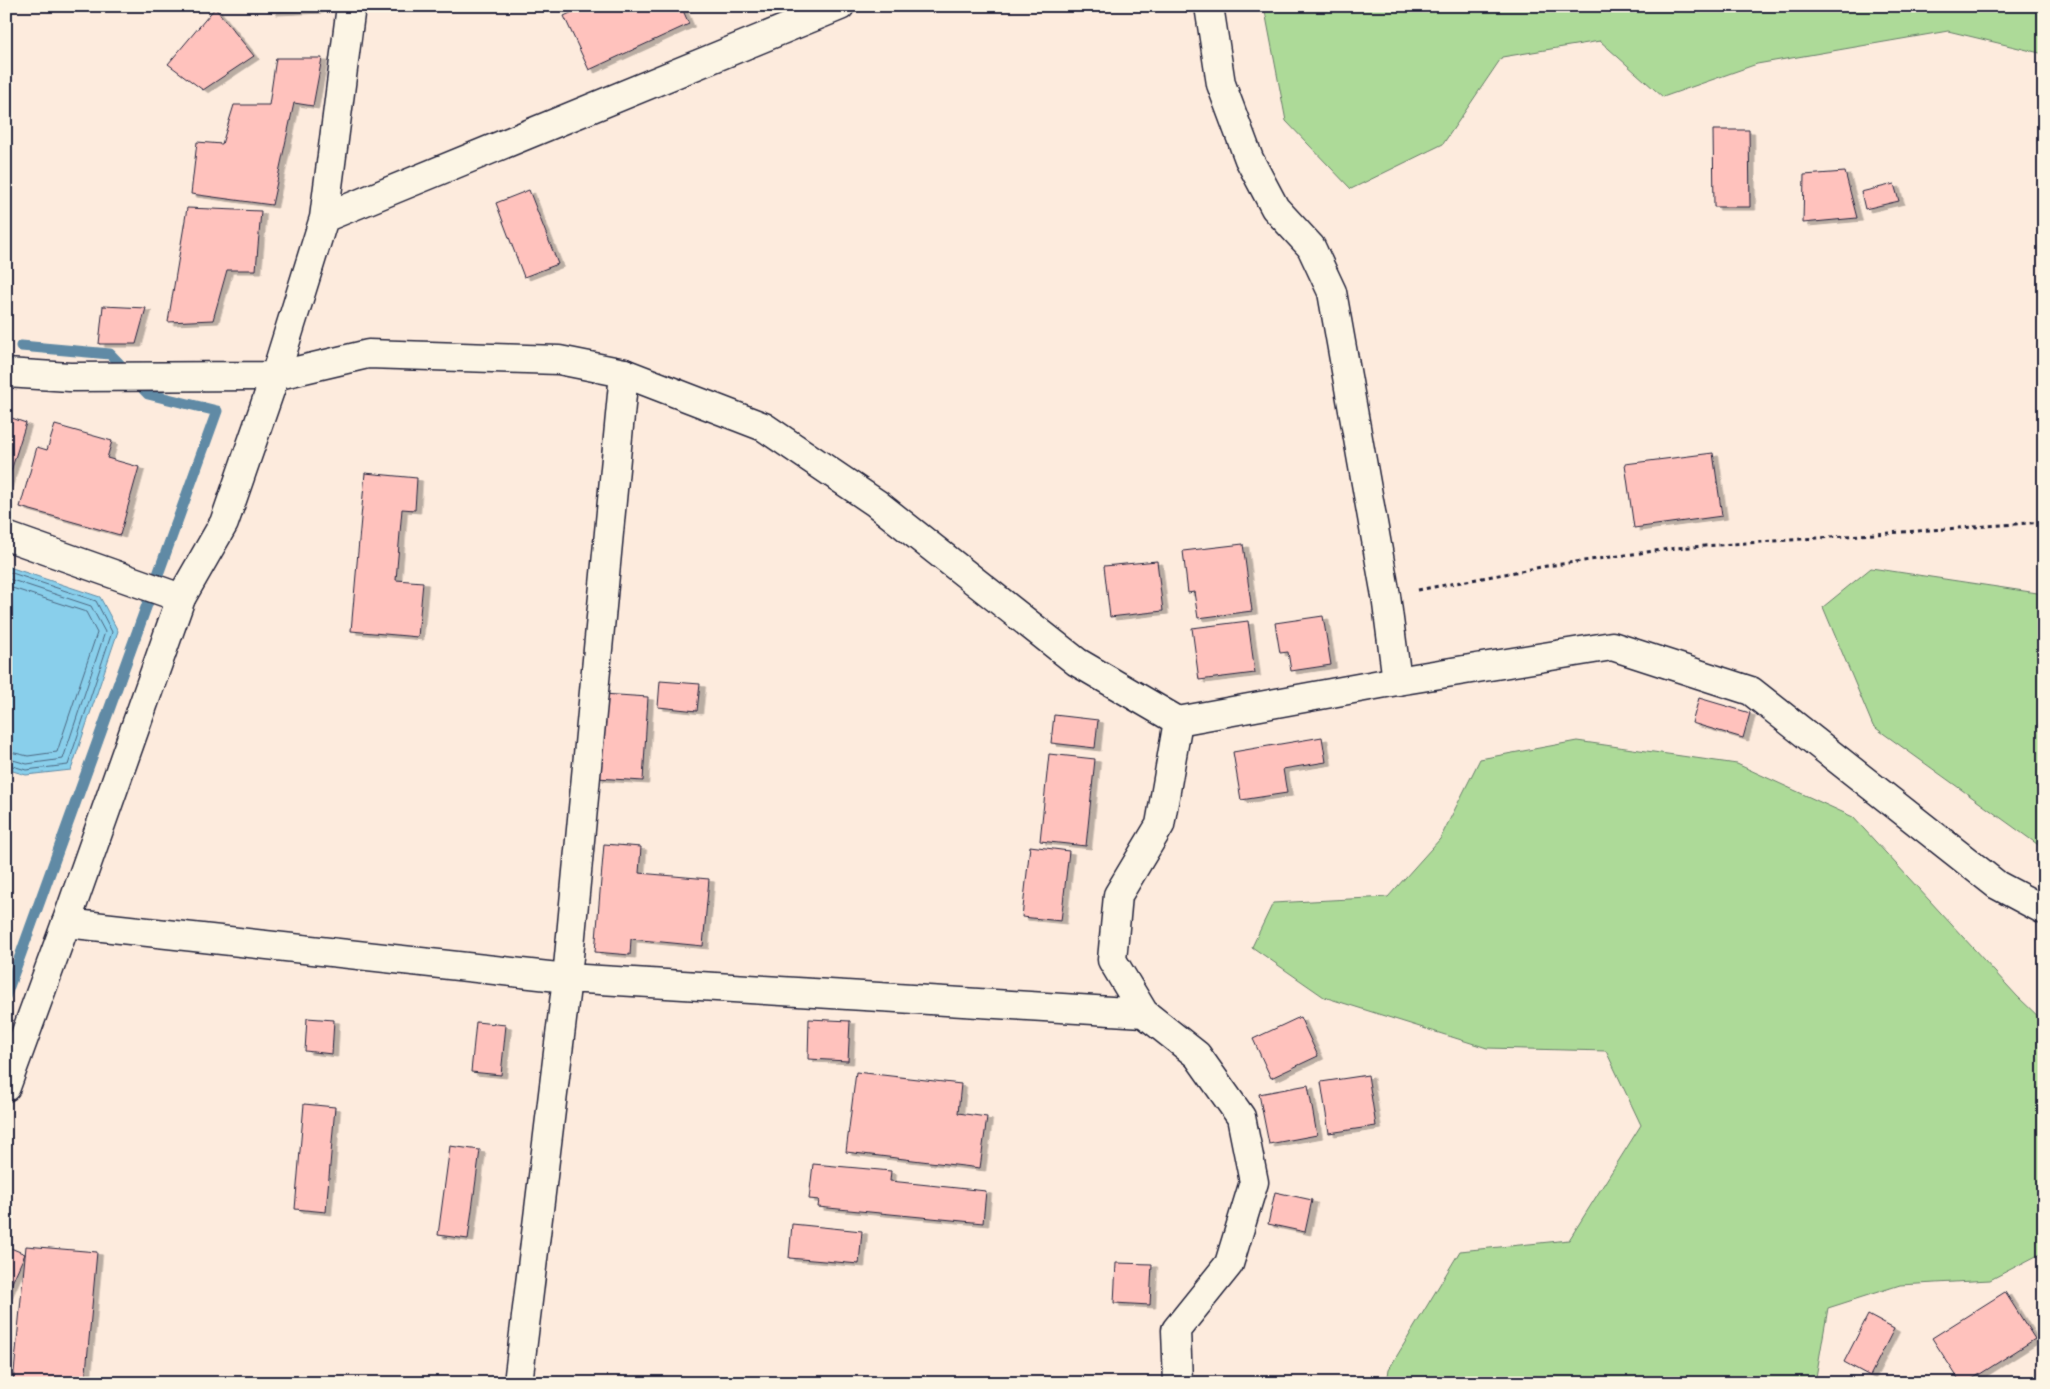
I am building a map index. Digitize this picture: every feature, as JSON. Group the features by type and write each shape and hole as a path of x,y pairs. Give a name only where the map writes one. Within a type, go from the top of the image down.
{"street":[{"path":"8,1075 66,923 181,598 224,523 274,376 324,218 351,6"},
{"path":"324,218 840,6"},
{"path":"1209,6 1221,84 1249,160 1275,208 1311,246 1332,292 1386,596 1397,681"},
{"path":"6,373 70,377 274,376 368,354 560,360 624,373 764,427 876,504 1076,662 1178,721 1397,681 1612,646 1751,691 1997,885 2044,910"},
{"path":"518,1383 567,978 624,373"},
{"path":"6,536 181,598"},
{"path":"1178,721 1160,825 1118,895 1112,960 1144,1013 1197,1054 1241,1117 1254,1182 1229,1264 1176,1330 1178,1383"},
{"path":"66,923 567,978 1144,1013"}],"path":[{"path":"1386,596 1546,566 1676,548 2044,522"}],"green space":[{"path":"1264,6 2044,6 2044,54 1948,31 1757,64 1663,97 1600,41 1502,57 1443,144 1351,189 1286,121"},
{"path":"1871,568 2044,594 2044,849 1873,726 1823,607"},
{"path":"1577,741 1737,764 1853,817 2017,996 2044,1022 2044,1252 1990,1280 1900,1285 1828,1308 1815,1383 1387,1383 1389,1369 1460,1251 1569,1240 1641,1125 1606,1051 1487,1048 1324,997 1252,947 1273,903 1388,897 1440,839 1480,759"}],"water":[{"path":"6,566 100,597 118,631 71,770 26,775 6,769"}],"building":[{"path":"271,6 318,6 318,10 271,12"},
{"path":"585,6 681,6 689,24 589,70 564,16"},
{"path":"215,8 254,56 203,90 168,64"},
{"path":"276,58 322,58 313,106 294,103 272,205 191,194 197,142 222,144 234,105 269,105"},
{"path":"1713,130 1749,130 1750,207 1714,207"},
{"path":"1845,172 1857,218 1803,223 1804,175"},
{"path":"1894,184 1899,201 1865,209 1861,192"},
{"path":"529,190 558,264 524,277 496,203"},
{"path":"187,208 261,211 256,270 227,270 213,320 168,322"},
{"path":"103,306 146,308 136,344 99,344"},
{"path":"6,416 26,423 6,487"},
{"path":"55,425 112,441 107,458 139,467 120,535 20,507 37,447 47,450"},
{"path":"1713,453 1722,516 1634,528 1625,464"},
{"path":"365,473 417,478 415,510 402,509 396,580 423,582 418,637 351,631"},
{"path":"1243,544 1252,611 1198,618 1194,592 1188,593 1183,551"},
{"path":"1157,561 1163,611 1110,617 1104,566"},
{"path":"1323,616 1331,665 1291,671 1288,652 1280,653 1275,623"},
{"path":"1248,621 1255,673 1199,680 1192,628"},
{"path":"660,681 700,684 697,711 658,707"},
{"path":"603,694 648,697 643,781 597,778"},
{"path":"1699,698 1750,713 1743,738 1692,723"},
{"path":"1054,715 1098,720 1095,748 1051,743"},
{"path":"1322,737 1326,762 1283,769 1287,793 1241,800 1233,752"},
{"path":"1049,754 1095,759 1086,846 1040,841"},
{"path":"604,844 641,847 639,873 709,879 703,946 631,939 630,955 595,952"},
{"path":"1030,846 1069,851 1061,921 1022,917"},
{"path":"1300,1017 1318,1056 1271,1078 1253,1039"},
{"path":"307,1018 334,1020 332,1054 305,1051"},
{"path":"809,1019 850,1021 848,1061 808,1059"},
{"path":"476,1022 506,1025 501,1075 471,1072"},
{"path":"856,1072 961,1084 958,1113 987,1117 980,1168 846,1152"},
{"path":"1368,1075 1376,1126 1329,1133 1321,1082"},
{"path":"1308,1085 1317,1135 1269,1144 1259,1094"},
{"path":"304,1104 335,1107 326,1212 295,1209"},
{"path":"450,1146 480,1150 468,1239 438,1235"},
{"path":"813,1164 891,1171 890,1181 986,1191 983,1223 818,1207 819,1200 809,1199"},
{"path":"1275,1192 1312,1200 1305,1232 1268,1224"},
{"path":"792,1224 862,1231 859,1264 789,1258"},
{"path":"6,1246 25,1254 6,1296"},
{"path":"26,1246 97,1252 85,1383 13,1383"},
{"path":"1116,1263 1152,1264 1150,1305 1114,1303"},
{"path":"2005,1292 2035,1339 1966,1383 1961,1383 1932,1338"},
{"path":"1868,1315 1894,1329 1870,1376 1844,1362"}],"waterway":[{"path":"6,995 217,411 148,394 110,354 21,346"}]}
